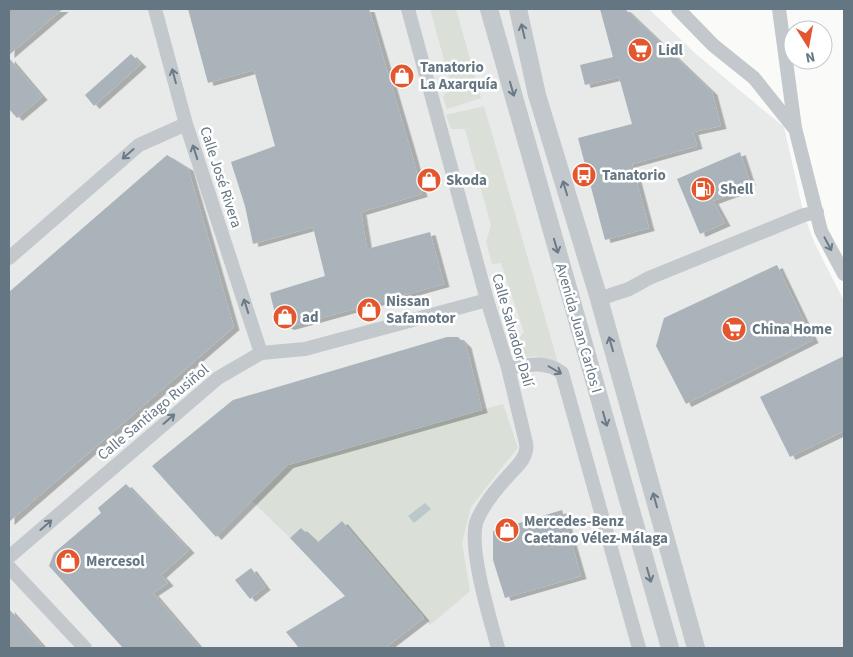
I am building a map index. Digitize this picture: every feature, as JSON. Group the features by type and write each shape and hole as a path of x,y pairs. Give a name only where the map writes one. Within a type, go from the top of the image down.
{"street":[{"name":"Calle José Rivera","path":"155,9 186,124 261,353"},
{"name":"Calle Salvador Dalí","path":"408,9 487,300 508,368 527,452 520,464 491,498 477,522 474,537 487,611 498,648"},
{"name":"Avenida Juan Carlos I","path":"489,9 670,648"},
{"name":"Avenida Juan Carlos I","path":"518,9 537,95 599,299 696,648"},
{"path":"678,9 713,45 754,78 795,128"},
{"path":"779,9 795,128 817,212 820,231 844,274"},
{"path":"9,258 138,145 186,124"},
{"path":"599,299 629,289 649,278 794,219 817,212"},
{"name":"Calle Santiago Rusiñol","path":"9,557 218,378 261,353 305,349 487,300"},
{"path":"508,368 537,364 550,366 562,373 639,648"},
{"path":"9,567 85,648"}],"shaded area":[{"path":"9,9 649,9 696,54 784,127 804,215 815,244 844,301 844,648 9,648"},
{"path":"430,9 456,9 481,98 447,109 443,97 451,85"},
{"path":"484,106 558,363 536,356 522,358 515,352 515,343 524,332 501,263 492,264 486,241 491,226 465,129 451,129 446,115"},
{"path":"503,404 518,448 471,507 462,543 470,591 430,625 342,521 317,543 301,528 290,538 252,501 288,465"},
{"path":"425,503 431,509 414,523 408,516"}],"building":[{"path":"9,9 63,9 9,55"},
{"path":"188,9 369,9 422,194 361,212 367,249 430,232 444,284 289,327 277,322 270,293 325,276 313,227 253,244 245,206 231,162 275,146 254,70 208,83"},
{"name":"Lidl","path":"600,9 625,9 712,92 721,126 693,132 697,146 632,164 649,228 605,240 578,138 632,124 619,77 585,85 580,65 613,57"},
{"path":"131,54 141,64 94,106 85,95"},
{"path":"9,58 42,97 17,118 9,109"},
{"path":"740,152 750,182 733,188 735,193 713,201 725,223 700,234 677,179"},
{"path":"167,155 188,168 234,327 9,522 9,292"},
{"name":"China Home","path":"777,265 813,340 686,404 656,346 664,318"},
{"path":"447,337 458,337 466,345 482,410 288,465 216,537 152,466 233,400"},
{"path":"844,356 844,431 790,457 760,397"},
{"path":"126,484 189,550 161,575 168,583 153,593 200,648 123,648 49,566 54,553 101,513 98,508"},
{"path":"562,510 581,576 505,598 493,560 493,531"},
{"path":"342,521 424,618 385,648 299,648 286,632 345,596 290,538 301,528 317,543"},
{"path":"251,568 265,587 250,599 235,580"},
{"path":"9,609 44,648 9,648"}],"place":[{"name":"Lidl","path":"640,50"},
{"name":"Tanatorio La Axarquía","path":"402,76"},
{"name":"Tanatorio","path":"584,175"},
{"name":"Skoda","path":"429,180"},
{"name":"Shell","path":"703,189"},
{"name":"Nissan Safamotor","path":"369,310"},
{"name":"ad","path":"285,317"},
{"name":"China Home","path":"734,329"},
{"name":"Mercedes-Benz Caetano Vélez-Málaga","path":"507,530"},
{"name":"Mercesol","path":"68,561"}]}
